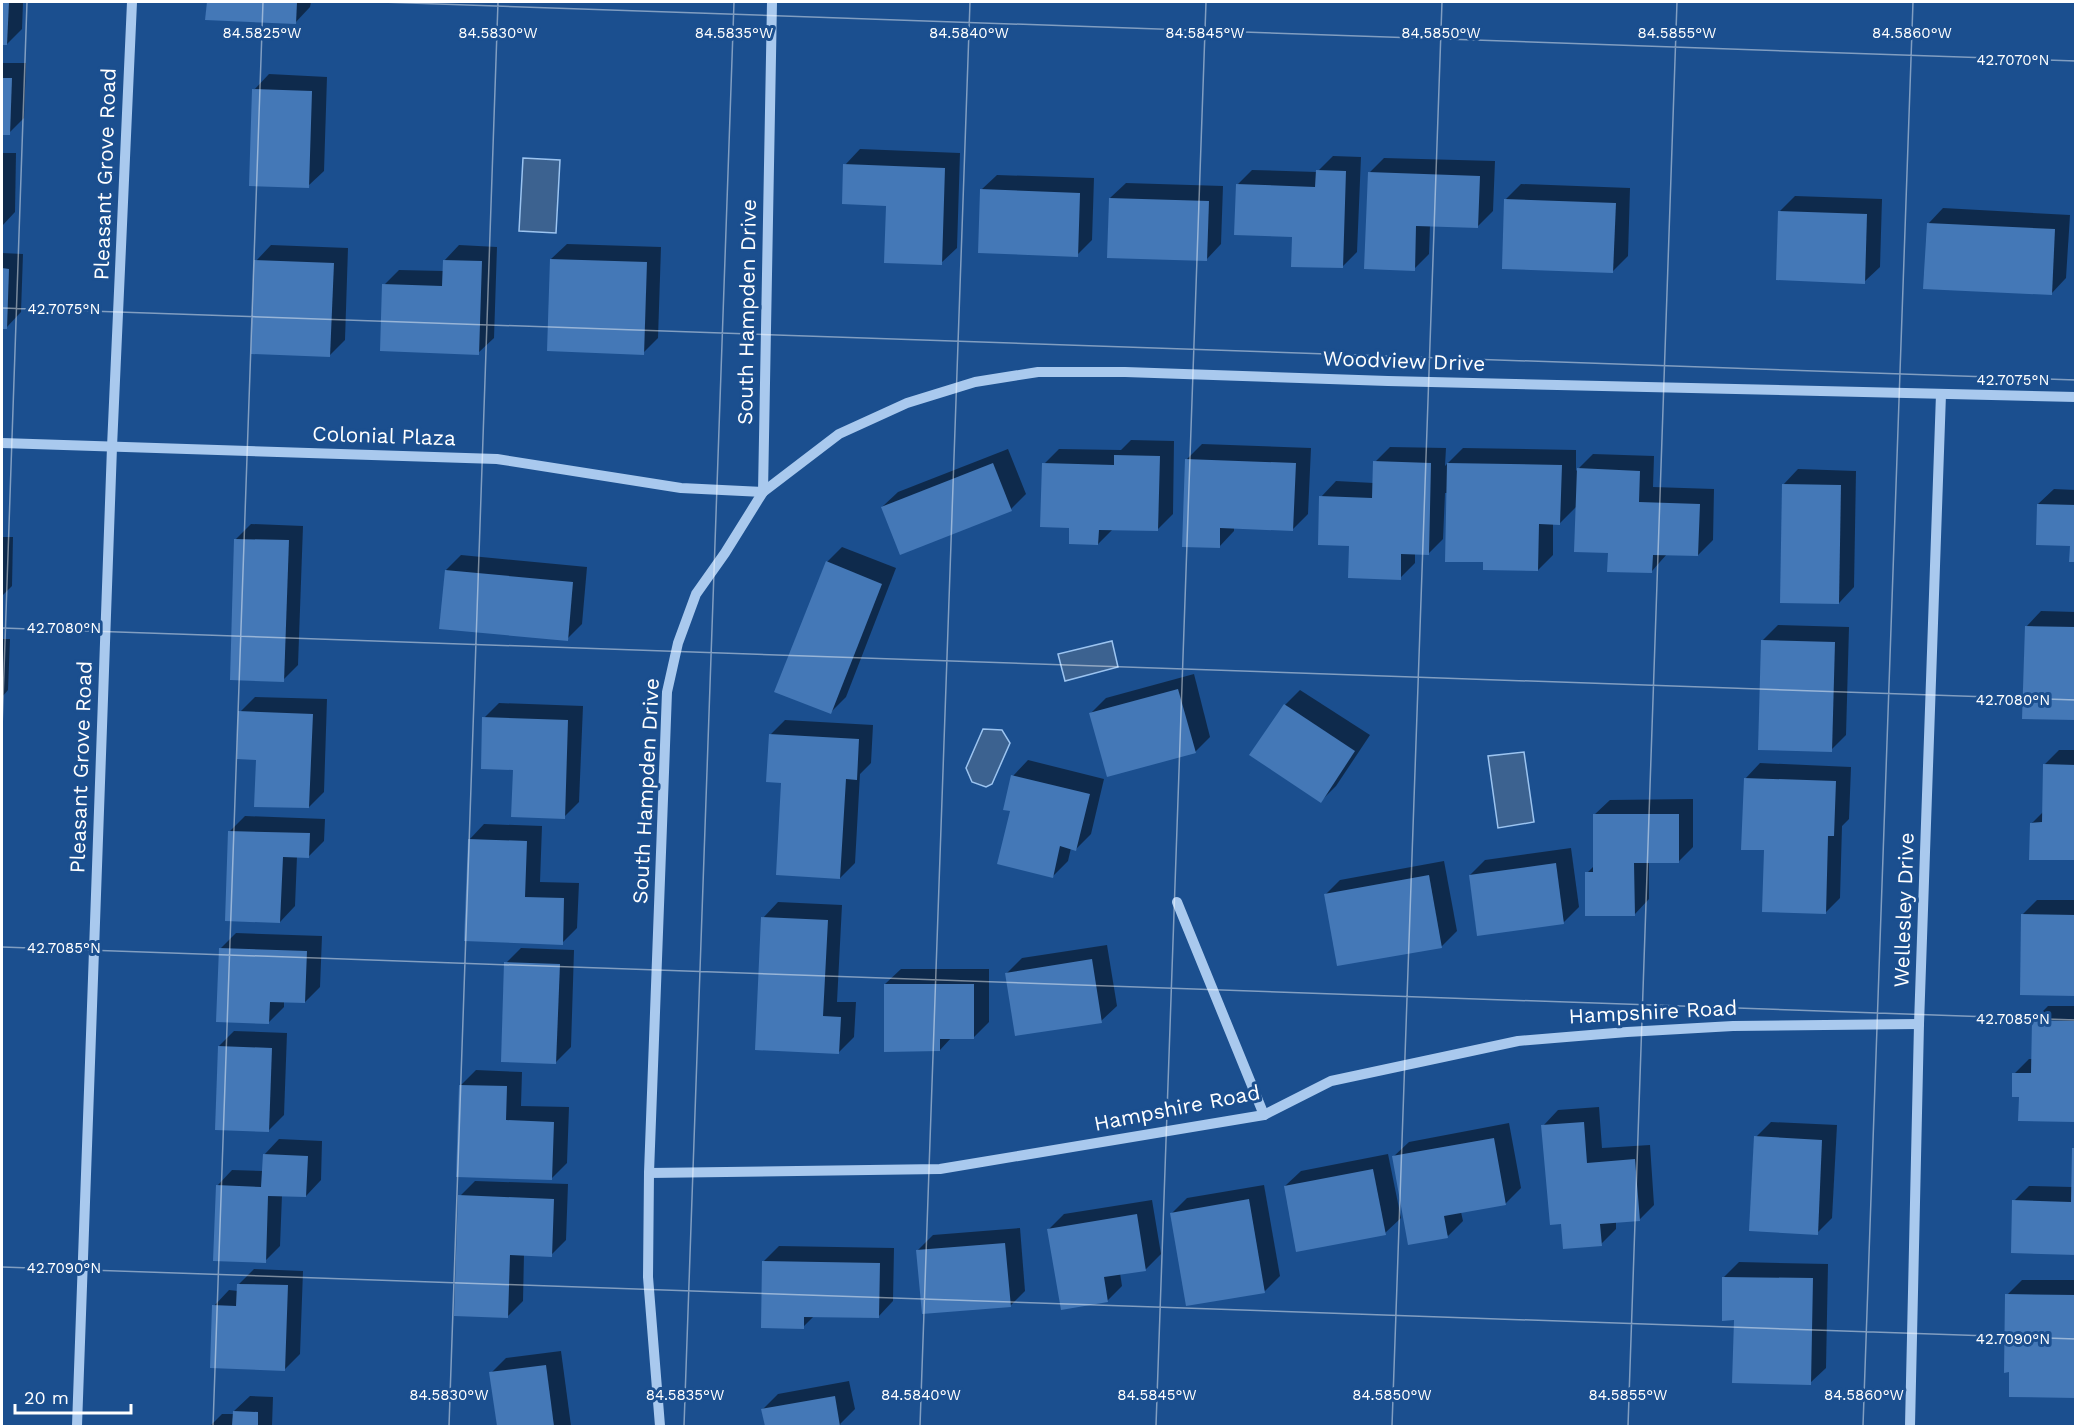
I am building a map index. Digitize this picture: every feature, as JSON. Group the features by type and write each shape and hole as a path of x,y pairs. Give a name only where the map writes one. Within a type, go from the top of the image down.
{"street":[{"name":"Pleasant Grove Road","path":"77,1426 112,447 132,2"},
{"name":"South Hampden Drive","path":"660,1426 648,1277 649,1173 667,692 678,643 696,594 763,492 772,2"},
{"name":"Woodview Drive","path":"763,492 839,434 907,404 975,382 1038,372 1125,372 2076,397"},
{"name":"Wellesley Drive","path":"1910,1426 1919,1024 1941,394"},
{"name":"Colonial Plaza","path":"2,443 497,459 681,488 763,492"},
{"path":"1177,902 1264,1115"},
{"name":"Hampshire Road","path":"649,1173 940,1169 1264,1115 1331,1081 1518,1041 1732,1026 1919,1024"}],"water":[{"path":"523,158 560,160 556,233 519,231"},
{"path":"1112,641 1118,667 1065,681 1058,654"},
{"path":"983,729 1002,730 1010,743 992,784 986,787 972,782 966,768"},
{"path":"1524,752 1534,822 1498,828 1488,756"}],"building":[{"path":"2,2 9,2 7,45 2,45"},
{"path":"207,2 297,2 296,24 205,20"},
{"path":"2,78 12,78 10,135 2,135"},
{"path":"252,89 312,91 309,188 249,186"},
{"path":"843,164 945,168 942,265 884,263 886,206 842,204"},
{"path":"1316,170 1346,171 1343,268 1291,267 1292,237 1234,235 1236,184 1315,187"},
{"path":"1368,172 1480,176 1478,228 1416,226 1415,271 1364,269"},
{"path":"980,189 1080,193 1078,257 978,253"},
{"path":"1109,198 1209,201 1207,261 1107,258"},
{"path":"1504,199 1616,203 1613,273 1502,269"},
{"path":"1778,211 1867,214 1865,284 1776,280"},
{"path":"1927,223 2055,229 2052,295 1923,289"},
{"path":"550,259 647,262 644,355 547,351"},
{"path":"254,260 334,263 330,357 251,354"},
{"path":"443,260 482,261 479,355 380,351 382,284 442,286"},
{"path":"2,268 9,269 7,329 2,329"},
{"path":"1114,455 1160,456 1158,531 1099,530 1098,545 1069,544 1069,528 1040,527 1042,463 1114,465"},
{"path":"1185,459 1296,463 1293,531 1220,528 1220,548 1182,547"},
{"path":"1373,461 1431,463 1429,555 1401,554 1401,580 1348,578 1349,546 1318,545 1319,496 1372,498"},
{"path":"993,463 1012,511 900,555 881,507"},
{"path":"1447,463 1562,465 1560,525 1539,524 1538,571 1483,570 1483,562 1445,562"},
{"path":"1577,468 1640,471 1639,502 1700,504 1698,556 1653,555 1652,573 1607,572 1608,553 1574,552"},
{"path":"1782,484 1841,485 1839,604 1780,603"},
{"path":"2037,504 2076,505 2076,562 2069,562 2070,546 2036,545"},
{"path":"234,539 289,540 284,682 230,680"},
{"path":"826,561 882,584 831,714 774,692"},
{"path":"445,570 573,582 568,641 439,629"},
{"path":"2025,626 2076,627 2076,720 2022,719"},
{"path":"1761,640 1835,642 1832,752 1758,750"},
{"path":"1178,689 1196,753 1107,777 1089,713"},
{"path":"1284,704 1355,751 1321,803 1249,755"},
{"path":"238,711 313,714 309,808 254,807 256,760 237,759"},
{"path":"482,717 568,720 565,819 511,817 513,770 481,769"},
{"path":"769,734 859,739 857,780 846,779 840,879 776,875 781,783 766,782"},
{"path":"2043,764 2076,765 2076,860 2029,860 2030,823 2042,822"},
{"path":"1011,775 1090,794 1076,851 1060,846 1053,878 997,864 1010,811 1003,810"},
{"path":"1744,778 1836,781 1834,836 1828,836 1826,914 1762,912 1764,850 1741,850"},
{"path":"1593,814 1679,814 1679,863 1634,863 1635,916 1585,916 1585,872 1593,872"},
{"path":"228,831 310,833 309,858 283,857 280,923 225,921"},
{"path":"468,839 527,841 525,897 564,898 563,945 464,941"},
{"path":"1556,863 1564,924 1477,936 1469,875"},
{"path":"1429,875 1442,948 1337,966 1324,894"},
{"path":"2021,914 2076,915 2076,996 2020,995"},
{"path":"761,917 828,920 823,1016 841,1017 839,1054 755,1050"},
{"path":"219,948 307,951 305,1003 270,1002 269,1024 216,1022"},
{"path":"1092,959 1102,1023 1015,1036 1005,973"},
{"path":"504,962 560,964 556,1064 501,1062"},
{"path":"884,984 974,984 974,1039 940,1039 940,1051 884,1052"},
{"path":"2032,1020 2076,1021 2076,1122 2018,1121 2019,1097 2012,1097 2012,1073 2031,1073"},
{"path":"218,1046 272,1048 269,1132 215,1130"},
{"path":"459,1085 507,1086 506,1120 554,1122 552,1180 456,1177"},
{"path":"1584,1122 1587,1163 1635,1159 1640,1221 1600,1224 1602,1246 1563,1249 1561,1224 1550,1225 1541,1125"},
{"path":"1754,1136 1822,1140 1818,1235 1749,1231"},
{"path":"1494,1138 1506,1205 1444,1216 1448,1238 1408,1245 1392,1156"},
{"path":"2072,1148 2076,1148 2076,1255 2011,1253 2012,1200 2071,1202"},
{"path":"263,1154 308,1156 306,1197 268,1196 266,1263 213,1261 216,1185 261,1187"},
{"path":"1373,1169 1386,1235 1296,1252 1284,1186"},
{"path":"458,1195 554,1199 552,1257 510,1255 508,1318 454,1316"},
{"path":"1249,1199 1265,1293 1186,1306 1170,1213"},
{"path":"1137,1214 1146,1271 1104,1277 1108,1302 1061,1310 1047,1229"},
{"path":"1005,1243 1011,1307 922,1314 916,1250"},
{"path":"762,1261 880,1263 879,1318 804,1317 804,1329 761,1328"},
{"path":"1722,1277 1813,1278 1811,1385 1732,1383 1734,1320 1722,1321"},
{"path":"237,1284 288,1285 285,1371 210,1368 212,1305 236,1306"},
{"path":"2005,1294 2076,1295 2076,1398 2009,1397 2009,1372 2004,1373"},
{"path":"546,1365 554,1426 497,1426 489,1372"},
{"path":"835,1396 840,1426 765,1426 761,1409"},
{"path":"233,1411 258,1412 258,1426 232,1426"}]}
